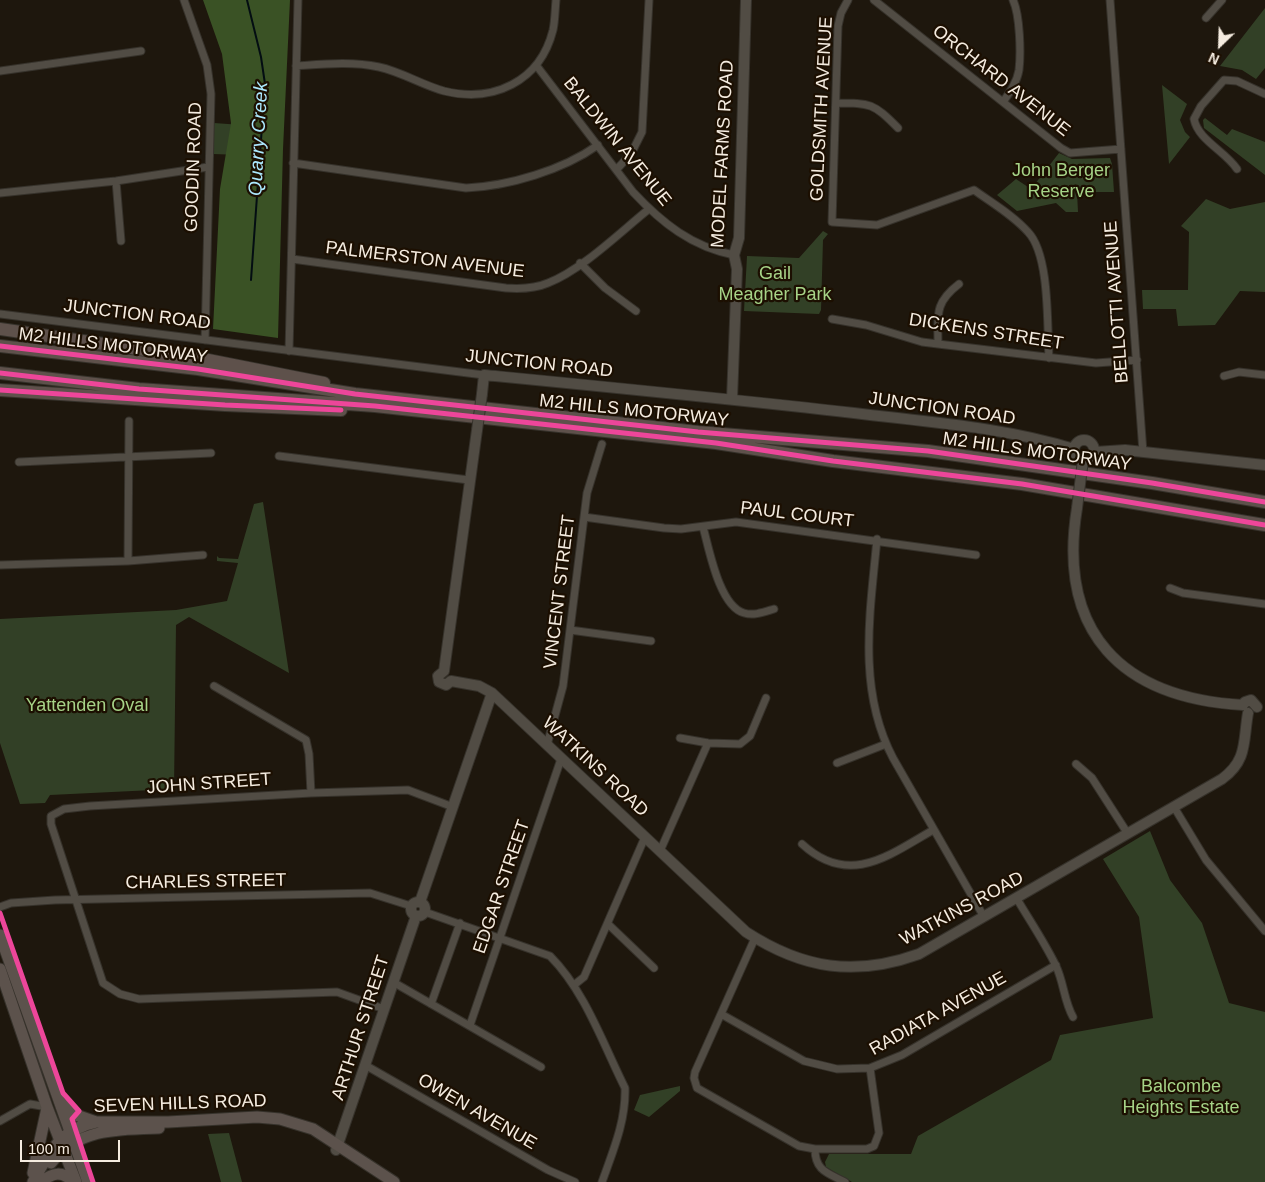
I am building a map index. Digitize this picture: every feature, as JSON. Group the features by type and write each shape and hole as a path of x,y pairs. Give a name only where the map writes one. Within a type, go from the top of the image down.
{"highway":[{"path":"0,329 193,357 458,405"},
{"name":"M2 HILLS MOTORWAY","path":"0,346 181,367 308,388 458,405 708,432 928,451 1142,481 1265,502"},
{"name":"M2 HILLS MOTORWAY","path":"0,373 139,389 308,399 716,443 833,461 1022,484 1265,525"},
{"path":"0,390 225,406 433,412"}],"main road":[{"path":"0,935 56,1097 88,1182"},
{"path":"0,969 47,1107 75,1182"},
{"path":"56,1097 72,1112 96,1122"},
{"path":"32,1182 47,1107"},
{"name":"SEVEN HILLS ROAD","path":"72,1136 96,1122 168,1122 257,1117 280,1119 313,1129 389,1182"},
{"name":"SEVEN HILLS ROAD","path":"72,1136 86,1136 106,1131 256,1123 294,1129 314,1137 337,1147 394,1182"},
{"path":"32,1182 62,1144 72,1136"},
{"path":"41,1182 62,1144"},
{"path":"41,1182 50,1175 58,1173 65,1174 75,1182"}],"street":[{"name":"GOODIN ROAD","path":"184,0 207,65 211,94 205,340"},
{"path":"289,351 292,259 292,163 298,0"},
{"path":"296,66 345,64 379,67 441,90 465,96 487,95 521,79 536,65 547,48 554,29 556,0"},
{"path":"616,170 631,154 642,132 649,0"},
{"name":"MODEL FARMS ROAD","path":"732,399 737,269 734,255 739,238 746,0"},
{"name":"GOLDSMITH AVENUE","path":"848,0 841,13 838,26 832,222 877,224 974,190 1028,231 1036,242 1043,258 1049,358"},
{"name":"ORCHARD AVENUE","path":"874,0 1070,153 1121,149"},
{"path":"1003,102 1015,84 1019,70 1018,18 1013,0"},
{"name":"BELLOTTI AVENUE","path":"1110,0 1143,452"},
{"path":"1206,18 1222,0"},
{"path":"0,71 142,51"},
{"name":"BALDWIN AVENUE","path":"536,65 616,170 649,209 665,224 700,246 734,255"},
{"path":"1238,168 1230,158 1199,133 1194,119 1201,106 1224,80 1237,81 1265,94"},
{"path":"836,103 864,103 872,105 898,128"},
{"path":"292,163 466,188 483,187 520,180 587,153 598,145"},
{"path":"0,193 116,181 208,167"},
{"path":"116,181 121,240"},
{"name":"PALMERSTON AVENUE","path":"292,259 520,289 548,283 580,263 649,209"},
{"path":"580,263 605,288 636,311"},
{"path":"938,344 938,309 946,293 959,284"},
{"name":"JUNCTION ROAD","path":"0,314 484,375 732,399 973,428 1050,441 1074,449"},
{"name":"DICKENS STREET","path":"832,319 866,324 922,342 1096,363 1137,360"},
{"path":"1224,376 1239,372 1265,374"},
{"path":"279,456 469,480 484,375"},
{"path":"128,561 129,421"},
{"path":"1095,452 1092,442 1086,440 1079,441 1074,449 1075,455 1083,460 1089,459 1095,452 1116,450 1265,465"},
{"name":"VINCENT STREET","path":"546,745 563,686 587,493 602,444"},
{"path":"19,462 212,453"},
{"path":"1083,460 1072,548 1074,584 1087,620 1107,650 1135,675 1157,687 1192,698 1253,708"},
{"name":"WATKINS ROAD","path":"469,480 444,671 439,674 439,682 446,685 451,681 479,686 492,693 738,926 779,952 808,962 845,967 885,965 919,954 1017,899 1234,770 1242,756 1253,708"},
{"name":"PAUL COURT","path":"584,517 664,528 703,527 736,522 877,539 976,555"},
{"path":"703,527 717,579 734,606 744,613 760,614 774,609"},
{"path":"877,539 868,635 868,657 870,682 886,744 984,917"},
{"path":"0,566 203,556"},
{"path":"1170,588 1183,593 1265,604"},
{"path":"570,630 651,641"},
{"path":"214,686 306,740 309,754 311,793"},
{"name":"ARTHUR STREET","path":"337,1147 492,693"},
{"path":"680,738 734,746 745,741 766,698"},
{"path":"660,851 708,743"},
{"path":"837,763 886,744"},
{"name":"EDGAR STREET","path":"470,1025 561,759"},
{"path":"1076,764 1092,778 1128,834"},
{"name":"JOHN STREET","path":"75,898 50,820 51,816 58,810 311,793 408,790 453,806"},
{"path":"1174,807 1206,860 1265,931"},
{"path":"802,844 812,854 829,862 863,866 878,861 933,830"},
{"path":"574,986 584,977 645,838"},
{"name":"CHARLES STREET","path":"0,907 11,903 75,898 370,893 501,937 550,956 563,969 574,986 625,1088 620,1130 602,1182"},
{"path":"75,898 103,983 120,994 139,999 337,992 384,1009"},
{"path":"1017,899 1056,965 1061,978 1066,1004 1073,1017"},
{"path":"431,1004 460,923"},
{"path":"608,924 654,968"},
{"path":"755,938 695,1072 696,1088 788,1142 815,1149 867,1149 874,1146 879,1133 870,1068"},
{"name":"RADIATA AVENUE","path":"721,1014 804,1061 837,1069 870,1068 902,1055 1056,965"},
{"path":"393,982 541,1067"},
{"name":"OWEN AVENUE","path":"365,1065 548,1170 575,1182"},
{"path":"0,1121 30,1104 47,1107"},
{"path":"815,1149 816,1162 819,1167 845,1182"}],"green space":[{"path":"203,0 290,0 283,149 278,338 213,329 220,189 231,123 222,54"},
{"path":"1265,8 1265,68 1256,79 1242,70 1220,66"},
{"path":"1162,85 1187,104 1180,120 1185,132 1190,137 1169,164"},
{"path":"1205,118 1227,135 1232,129 1265,142 1265,175 1204,128 1203,120"},
{"path":"214,123 242,125 242,155 213,154"},
{"name":"John Berger Reserve","path":"1059,153 1072,159 1110,158 1114,192 1077,192 1078,212 1066,212 1056,203 1017,211 997,195 1016,179 1031,189"},
{"path":"1206,199 1230,209 1265,202 1265,292 1240,291 1215,325 1178,326 1176,309 1143,309 1142,290 1188,290 1189,232 1181,226"},
{"name":"Gail Meagher Park","path":"823,231 828,234 823,240 821,310 819,314 744,311 747,256 799,258"},
{"name":"Yattenden Oval","path":"263,502 289,673 189,617 176,625 174,789 50,795 45,803 20,804 0,743 0,619 176,610 227,601 238,563 217,561 217,556 219,558 238,559 254,504"},
{"name":"Balcombe Heights Estate","path":"1150,831 1170,880 1202,923 1229,1003 1265,1012 1265,1182 852,1182 826,1167 825,1162 829,1154 911,1154 918,1136 1051,1060 1060,1035 1153,1018 1139,917 1103,859"},
{"path":"680,1086 680,1091 649,1117 634,1110 640,1095"},
{"path":"229,1133 242,1182 221,1182 208,1134"}],"waterway":[{"name":"Quarry Creek","path":"247,0 261,57 265,84 251,280"}],"cycle path":[{"path":"0,346 198,369 355,394 698,432 928,451 1152,483 1265,502"},
{"path":"0,373 139,389 375,406 716,443 833,461 1022,484 1265,525"},
{"path":"0,390 225,405 341,410"},
{"path":"0,913 63,1093 79,1111 72,1119 93,1182"}]}
